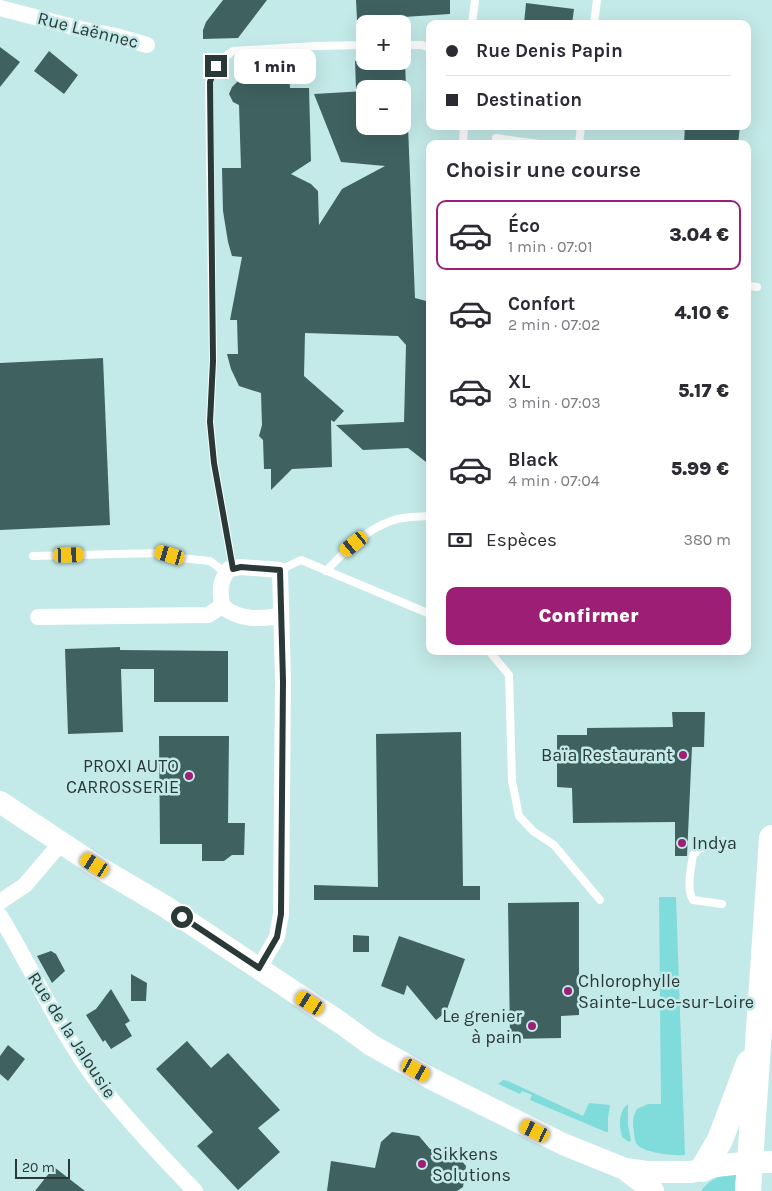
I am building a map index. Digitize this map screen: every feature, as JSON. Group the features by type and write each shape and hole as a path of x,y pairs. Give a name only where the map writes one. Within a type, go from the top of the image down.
{"main road":[{"path":"748,1191 761,1162 758,1042 772,838"},
{"path":"703,1169 720,1140 758,1042"}],"street":[{"name":"Rue Laënnec","path":"0,8 147,45"},
{"path":"259,968 277,937 281,914 283,681 280,570 241,567 229,571 220,589 222,606 231,614 257,619 281,616"},
{"path":"38,617 208,615 222,606"},
{"path":"0,802 61,844 166,907 341,1022 371,1044 432,1079 563,1144 625,1169 653,1191"},
{"path":"0,902 25,885 61,844"},
{"name":"Rue de la Jalousie","path":"0,916 48,1006 96,1079 149,1144 195,1191"},
{"path":"625,1169 677,1173 761,1162"},
{"path":"688,1191 703,1169"}],"lane":[{"path":"472,20 475,0"},
{"path":"594,20 597,0"},
{"path":"229,571 210,422 213,361 210,82 216,66 225,56 233,51 356,45"},
{"path":"411,45 426,46"},
{"path":"496,138 510,140"},
{"path":"751,286 757,287"},
{"path":"326,571 342,554 366,534 390,521 406,517 426,516"},
{"path":"33,556 160,552 180,558 210,561 229,571"},
{"path":"280,570 301,560 426,612"},
{"path":"492,655 509,675 512,781 519,816 533,831 554,845 600,900"},
{"path":"722,904 693,900 690,895 690,880 693,855 699,849 725,840"}],"shaded area":[{"path":"659,897 676,897 685,1155 659,1153 644,1149 636,1143 633,1126 637,1109 648,1104 661,1104"},
{"path":"503,1080 583,1116 589,1103 610,1105 608,1132 530,1100 532,1095 522,1091 520,1094 498,1084"},
{"path":"628,1104 628,1125 631,1140 629,1142 622,1137 620,1129 622,1111"},
{"path":"736,1175 735,1191 701,1191 707,1184 721,1176"}],"building":[{"path":"223,0 267,0 238,38 203,39 203,30 206,22"},
{"path":"356,0 450,0 450,14 411,17 411,15 357,15"},
{"path":"526,3 574,9 573,20 524,20"},
{"path":"0,47 20,62 0,87"},
{"path":"49,51 78,75 64,94 34,71"},
{"path":"355,61 356,70 405,70 406,80 356,80 356,89"},
{"path":"289,67 290,88 309,88 311,161 291,174 311,184 318,191 319,225 342,189 385,166 341,162 314,94 356,92 356,135 408,135 415,298 426,301 426,462 408,448 363,450 336,425 404,422 406,345 398,336 305,333 304,376 344,411 334,422 331,420 332,467 292,469 271,490 271,469 264,469 263,440 259,436 262,425 261,393 239,386 231,369 227,354 238,354 237,320 230,320 242,257 232,256 228,242 223,211 222,168 241,168 239,105 233,102 229,94 232,87 238,81 238,68"},
{"path":"685,130 740,130 738,140 684,140"},
{"path":"103,358 110,525 0,530 0,363"},
{"path":"120,647 120,650 228,651 228,702 154,702 154,669 121,669 123,732 68,734 65,649"},
{"path":"672,712 705,712 704,747 692,747 687,856 675,856 675,822 573,823 572,788 557,787 557,735 587,735 587,728 673,727"},
{"path":"461,732 463,886 480,886 480,900 314,900 314,885 378,887 376,734"},
{"path":"159,736 229,736 228,823 245,823 244,855 232,855 224,861 202,861 202,844 160,844"},
{"path":"579,902 579,1015 561,1016 561,1038 510,1039 508,903"},
{"path":"353,935 369,936 369,952 353,952"},
{"path":"399,936 465,959 446,1012 436,1020 407,985 404,995 381,986"},
{"path":"51,951 56,954 65,971 52,983 37,956"},
{"path":"131,974 147,983 146,1001 131,1001"},
{"path":"111,989 130,1021 125,1024 132,1036 111,1049 105,1040 103,1042 86,1015 96,1009"},
{"path":"187,1041 211,1068 228,1053 280,1110 258,1128 280,1152 238,1190 197,1146 213,1132 156,1069"},
{"path":"8,1045 25,1059 8,1081 0,1074 0,1056"},
{"name":"Sikkens Solutions","path":"392,1132 419,1136 430,1149 455,1153 466,1166 463,1187 457,1191 327,1191 331,1161 375,1168 381,1142"},
{"path":"54,1167 85,1191 35,1191"}],"place":[{"name":"Baïa Restaurant","path":"683,755"},
{"name":"PROXI AUTO CARROSSERIE","path":"189,776"},
{"name":"Indya","path":"682,843"},
{"name":"Chlorophylle Sainte-Luce-sur-Loire","path":"568,991"},
{"name":"Le grenier à pain","path":"532,1026"},
{"name":"Sikkens Solutions","path":"422,1164"}],"route":[{"path":"182,917 259,968 277,937 281,914 283,681 280,570 241,567 233,569 214,463 210,422 213,361 210,82 216,66"}]}
